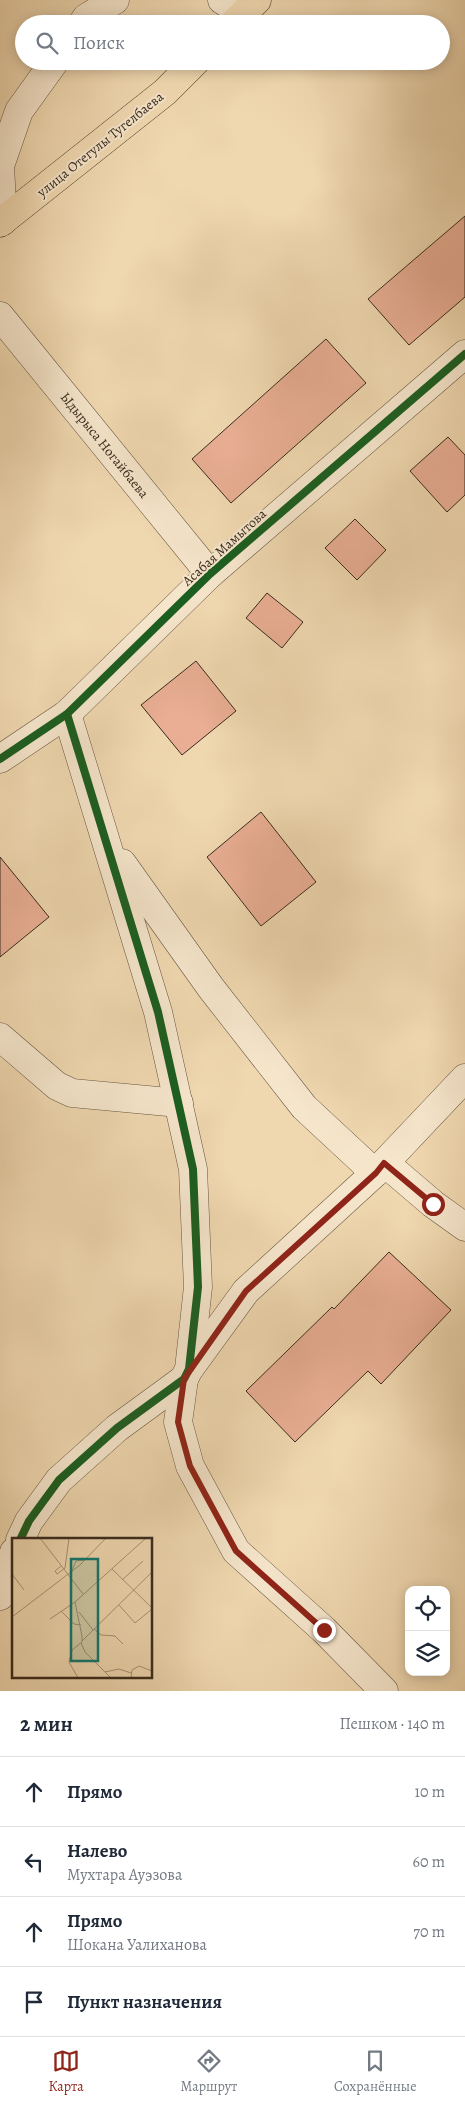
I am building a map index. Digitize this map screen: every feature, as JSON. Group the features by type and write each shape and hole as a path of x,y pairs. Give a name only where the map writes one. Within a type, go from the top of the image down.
{"main road":[{"name":"улица Отегулы Тугелбаева","path":"1,222 165,92 187,70"}],"street":[{"path":"91,15 115,0"},
{"path":"1,222 0,166 19,111 49,70"},
{"name":"Ыдырыса Ногайбаева","path":"0,316 210,574"},
{"name":"Асабая Мамытова","path":"0,759 67,714 210,574 465,354"},
{"path":"67,714 108,843 158,1012 193,1169 198,1286 187,1374 178,1422 190,1466 236,1551 324,1630 384,1691"},
{"path":"108,843 210,988 304,1108 380,1168 465,1228"},
{"path":"0,1037 57,1086 72,1093 179,1103"},
{"path":"21,1538 29,1521 59,1480 118,1428 187,1374 246,1291 380,1168 465,1078"},
{"path":"0,1596 12,1558"}],"building":[{"path":"465,216 465,297 409,345 368,299"},
{"path":"326,339 366,383 231,503 192,459"},
{"path":"448,437 465,455 465,495 447,512 410,471"},
{"path":"355,519 386,550 357,580 325,548"},
{"path":"267,593 303,622 282,648 246,618"},
{"path":"196,661 236,711 182,755 141,705"},
{"path":"261,812 316,882 261,926 207,857"},
{"path":"0,857 49,917 0,957"},
{"path":"389,1252 451,1310 381,1384 368,1371 295,1442 246,1391 332,1307 334,1309"}],"cycle path":[{"path":"0,759 67,714 210,574 465,354"},
{"path":"21,1538 29,1521 59,1480 117,1428 184,1379 189,1369 198,1287 193,1169 158,1012 67,714"}],"route":[{"path":"324,1630 236,1551 190,1466 178,1422 184,1379 189,1369 246,1291 376,1173 384,1163 433,1204"}]}
